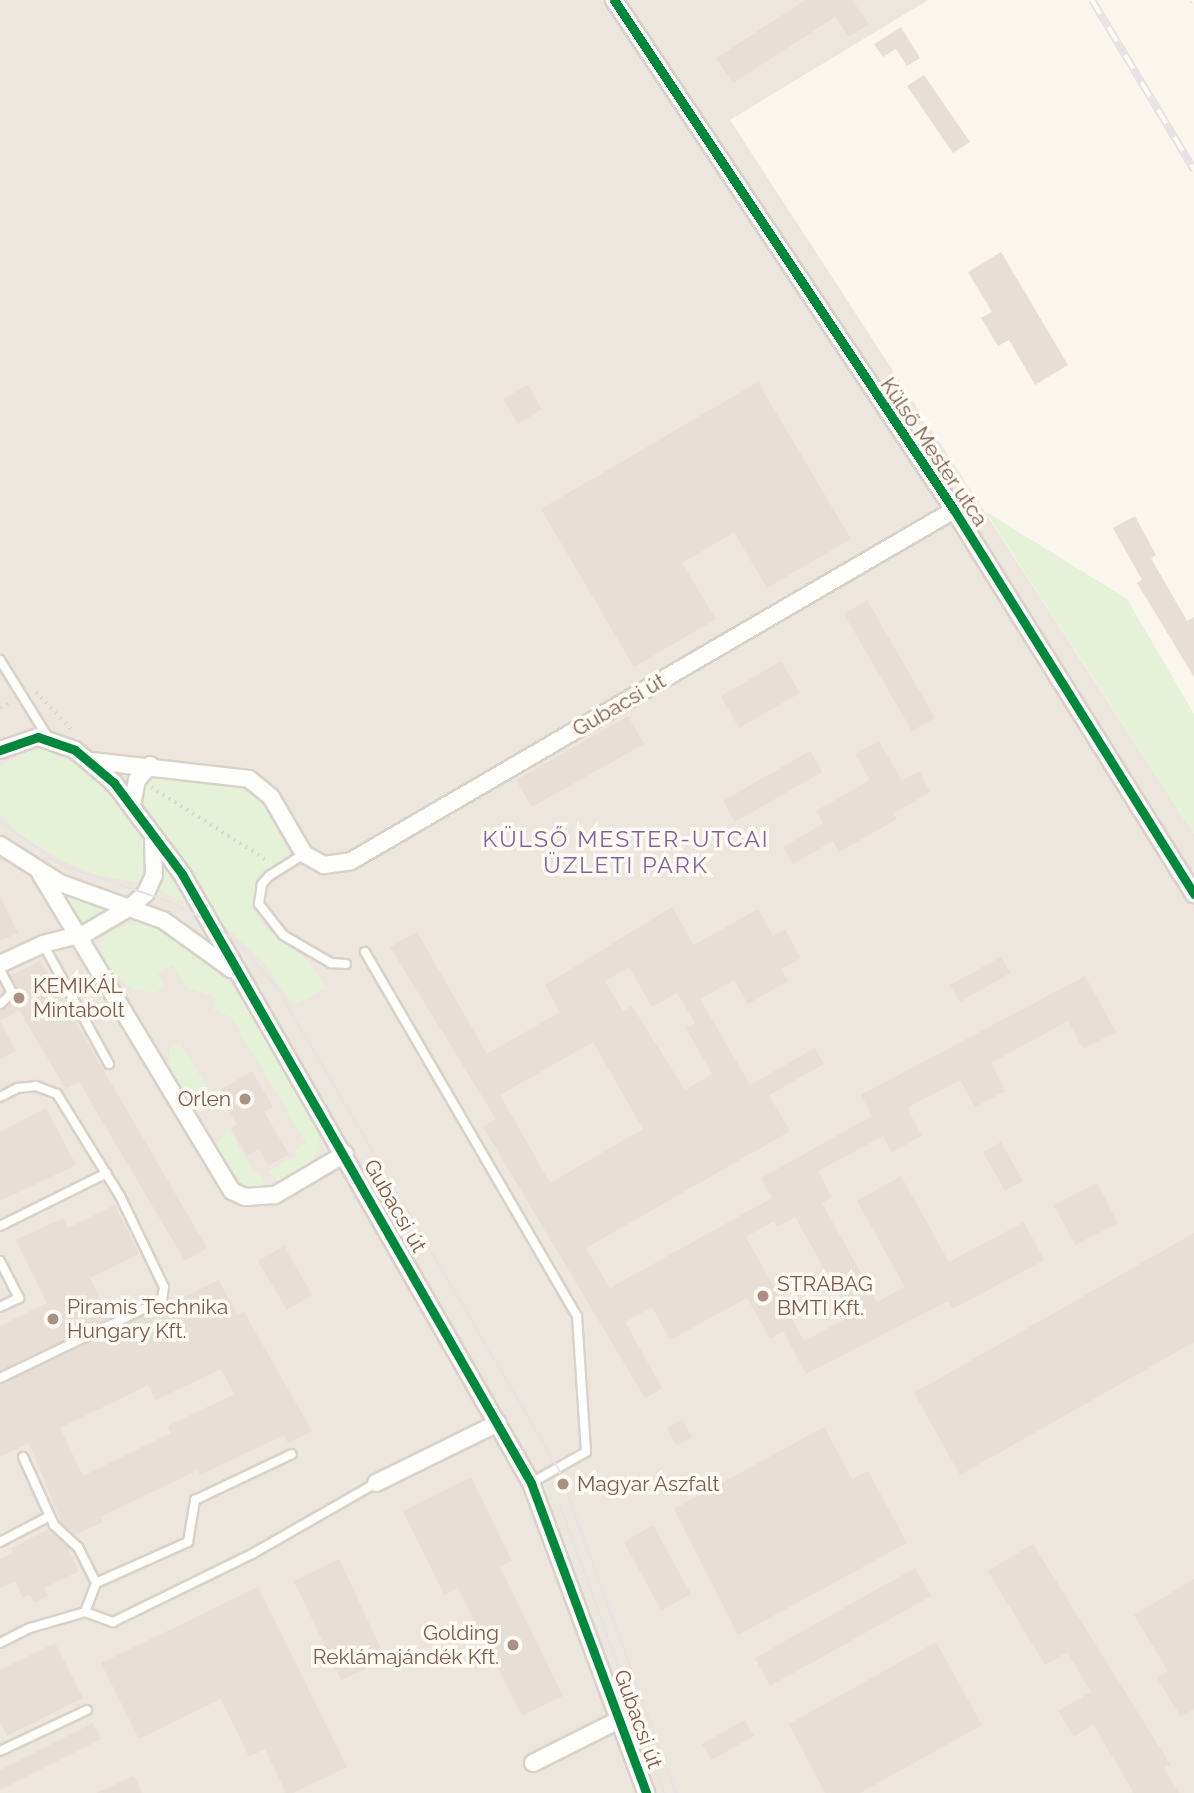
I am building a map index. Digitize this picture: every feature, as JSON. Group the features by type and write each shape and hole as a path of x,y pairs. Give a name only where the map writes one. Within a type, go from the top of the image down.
{"street":[{"name":"Külső Mester utca","path":"614,0 954,510 1194,894"},
{"name":"Gubacsi út","path":"92,761 233,775 261,786 304,855 324,864 351,860 954,510"},
{"path":"0,750 27,738 48,739"},
{"name":"Gubacsi út","path":"48,739 92,761 153,833 345,1154 498,1423 531,1483 646,1793"},
{"path":"132,805 137,780 150,765"},
{"path":"0,964 43,944 77,937 130,907 146,893 154,875 153,833"},
{"name":"Gubacsi út","path":"0,845 40,873 130,907 191,936 243,981"},
{"name":"Gubacsi út","path":"40,873 223,1181 244,1197 275,1195 345,1154"},
{"path":"376,1483 498,1423"},
{"path":"533,1763 620,1720"}],"lane":[{"path":"0,660 48,739"},
{"path":"304,855 262,884 259,904 283,935 331,963 346,964"},
{"path":"43,944 109,1064"},
{"path":"365,952 458,1106 466,1129 578,1316 586,1452 531,1483"},
{"path":"0,970 12,993 0,1004"},
{"path":"0,1097 36,1086 57,1094 107,1173 164,1287 162,1300 0,1377"},
{"path":"0,1226 107,1173"},
{"path":"0,1261 19,1298 0,1307"},
{"path":"85,1612 96,1583 188,1542 195,1500 292,1454"},
{"path":"23,1457 50,1516 78,1547 96,1583"},
{"path":"0,1643 30,1628 85,1612 113,1622 252,1554 376,1483"},
{"path":"0,1542 50,1516"},
{"path":"0,1751 88,1710"}],"shaded area":[{"path":"0,0 928,0 730,120 1194,834 1194,1793 0,1793"}],"green space":[{"path":"985,511 1127,599 1194,714 1194,834"},
{"path":"32,750 49,751 81,766 120,805 146,846 141,883 93,874 63,861 22,836 0,814 0,766"},
{"path":"160,774 227,784 254,795 265,806 290,856 263,870 256,881 253,909 262,925 309,962 326,988 294,1006 262,961 215,917 144,807 145,782"},
{"path":"166,862 188,904 159,890"},
{"path":"65,895 104,908 105,912 82,927"},
{"path":"139,920 173,935 212,964 236,990 319,1133 320,1149 303,1170 280,1182 269,1171 296,1156 294,1151 306,1143 231,1017 214,1010 217,997 187,988 172,965 158,974 165,986 155,993 131,988 109,969 101,952 102,942 109,932"},
{"path":"180,1044 210,1092 210,1104 200,1112 194,1110 168,1068 170,1045"},
{"path":"229,1129 254,1174 259,1172 264,1186 247,1187 235,1180 216,1144"}],"building":[{"path":"806,0 852,0 869,24 849,37 835,17 733,83 716,58"},
{"path":"901,27 920,58 907,66 896,49 883,57 874,44"},
{"path":"924,75 970,142 953,153 907,86"},
{"path":"1001,252 1068,365 1035,385 1009,340 998,346 981,318 992,312 968,272"},
{"path":"758,382 851,539 767,588 734,532 682,563 716,619 634,667 541,509"},
{"path":"528,385 542,409 518,424 503,399"},
{"path":"1135,516 1156,555 1151,558 1187,621 1194,617 1194,677 1137,583 1142,580 1113,528"},
{"path":"867,600 935,718 912,731 844,614"},
{"path":"781,661 800,693 739,728 721,696"},
{"path":"628,716 644,744 532,807 516,780"},
{"path":"879,741 902,781 919,771 930,792 894,813 897,819 839,852 833,841 793,864 783,847 823,824 816,811 870,780 855,754"},
{"path":"810,751 822,772 735,822 723,801"},
{"path":"0,896 18,933 0,941"},
{"path":"672,907 694,945 758,909 773,936 785,929 801,958 781,969 788,981 748,1004 734,980 700,999 750,1085 815,1048 824,1064 769,1095 790,1131 586,1248 610,1288 772,1198 761,1178 872,1116 861,1095 1085,976 1116,1032 1083,1049 1068,1021 991,1063 1005,1091 975,1107 960,1080 907,1108 922,1136 892,1152 883,1136 818,1171 832,1197 822,1203 877,1302 905,1287 857,1201 901,1176 949,1262 1024,1222 1044,1260 953,1309 948,1301 806,1374 783,1331 770,1338 747,1298 670,1340 652,1307 625,1322 662,1388 645,1398 483,1127 496,1119 390,947 417,932 487,1054 560,1012 545,985","holes":["629,967 652,1007 677,993 695,1023 686,1028 712,1074 685,1090 632,1006 623,1011 605,981","593,1042 643,1129 550,1183 500,1095","795,1217 851,1316 804,1341 746,1237 774,1221 777,1227"]},
{"path":"1001,957 1010,973 960,1002 950,985"},
{"path":"40,961 207,1248 185,1261 79,1082 66,1089 19,1010 0,1021 0,1010 18,995 10,976"},
{"path":"0,1021 16,1051 0,1059"},
{"path":"252,1071 273,1107 264,1112 289,1154 268,1166 259,1149 247,1156 231,1128 237,1125 218,1091"},
{"path":"46,1108 76,1165 0,1201 0,1132"},
{"path":"1001,1142 1023,1181 1005,1191 983,1152"},
{"path":"1097,1183 1118,1223 1075,1245 1054,1205"},
{"path":"115,1205 139,1254 90,1278 109,1318 0,1371 0,1326 47,1303 16,1240 63,1218 68,1228"},
{"path":"1194,1233 1194,1342 960,1475 914,1393"},
{"path":"284,1246 312,1295 287,1310 258,1261"},
{"path":"219,1280 237,1315 244,1312 312,1431 288,1443 284,1435 200,1475 198,1470 100,1517 103,1522 75,1535 62,1523 29,1443 0,1457 0,1384","holes":["221,1369 234,1394 168,1426 171,1433 83,1476 60,1428 148,1385 156,1400"]},
{"path":"682,1420 692,1437 676,1446 667,1428"},
{"path":"824,1427 852,1479 868,1471 907,1543 738,1635 674,1509"},
{"name":"Golding Reklámajándék Kft.","path":"471,1477 512,1561 500,1567 563,1696 522,1716 458,1588 444,1595 403,1511"},
{"path":"653,1525 691,1594 661,1610 624,1542"},
{"path":"49,1529 67,1546 79,1571 44,1588 48,1596 34,1603 30,1595 23,1598 15,1581 0,1588 0,1559 13,1552 11,1548"},
{"path":"1033,1544 1170,1764 1164,1768 1179,1793 1134,1793 1093,1724 1074,1737 1058,1711 1091,1692 1067,1652 1045,1665 988,1571"},
{"path":"339,1559 386,1659 341,1680 294,1581"},
{"path":"915,1568 931,1596 770,1686 755,1658"},
{"path":"1194,1579 1194,1709 1181,1717 1157,1678 1168,1671 1134,1615"},
{"path":"258,1587 347,1767 293,1793 286,1793 265,1749 249,1757 221,1699 139,1739 101,1663"},
{"path":"936,1642 982,1725 860,1793 825,1793 789,1724"},
{"path":"55,1643 83,1698 7,1736 0,1721 0,1670"},
{"path":"745,1720 754,1736 711,1760 702,1744"},
{"path":"93,1723 101,1739 0,1790 0,1770"},
{"path":"134,1776 142,1793 96,1793"}],"tram line":[{"path":"0,821 61,865 168,901 210,922 238,943 277,988 558,1468 676,1793"},
{"path":"560,1505 664,1793"}],"railway":[{"path":"1092,0 1194,170"}],"cycle path":[{"path":"614,0 954,510 1194,894"},
{"path":"0,750 38,737 75,750 114,783 182,874 531,1483 646,1793"}],"place":[{"name":"KEMIKÁL Mintabolt","path":"19,998"},
{"name":"Orlen","path":"245,1099"},
{"name":"STRABAG BMTI Kft.","path":"763,1296"},
{"name":"Piramis Technika Hungary Kft.","path":"53,1319"},
{"name":"Magyar Aszfalt","path":"563,1484"},
{"name":"Golding Reklámajándék Kft.","path":"513,1645"}],"district":[{"name":"KÜLSŐ MESTER-UTCAI ÜZLETI PARK","path":"626,852"}]}
